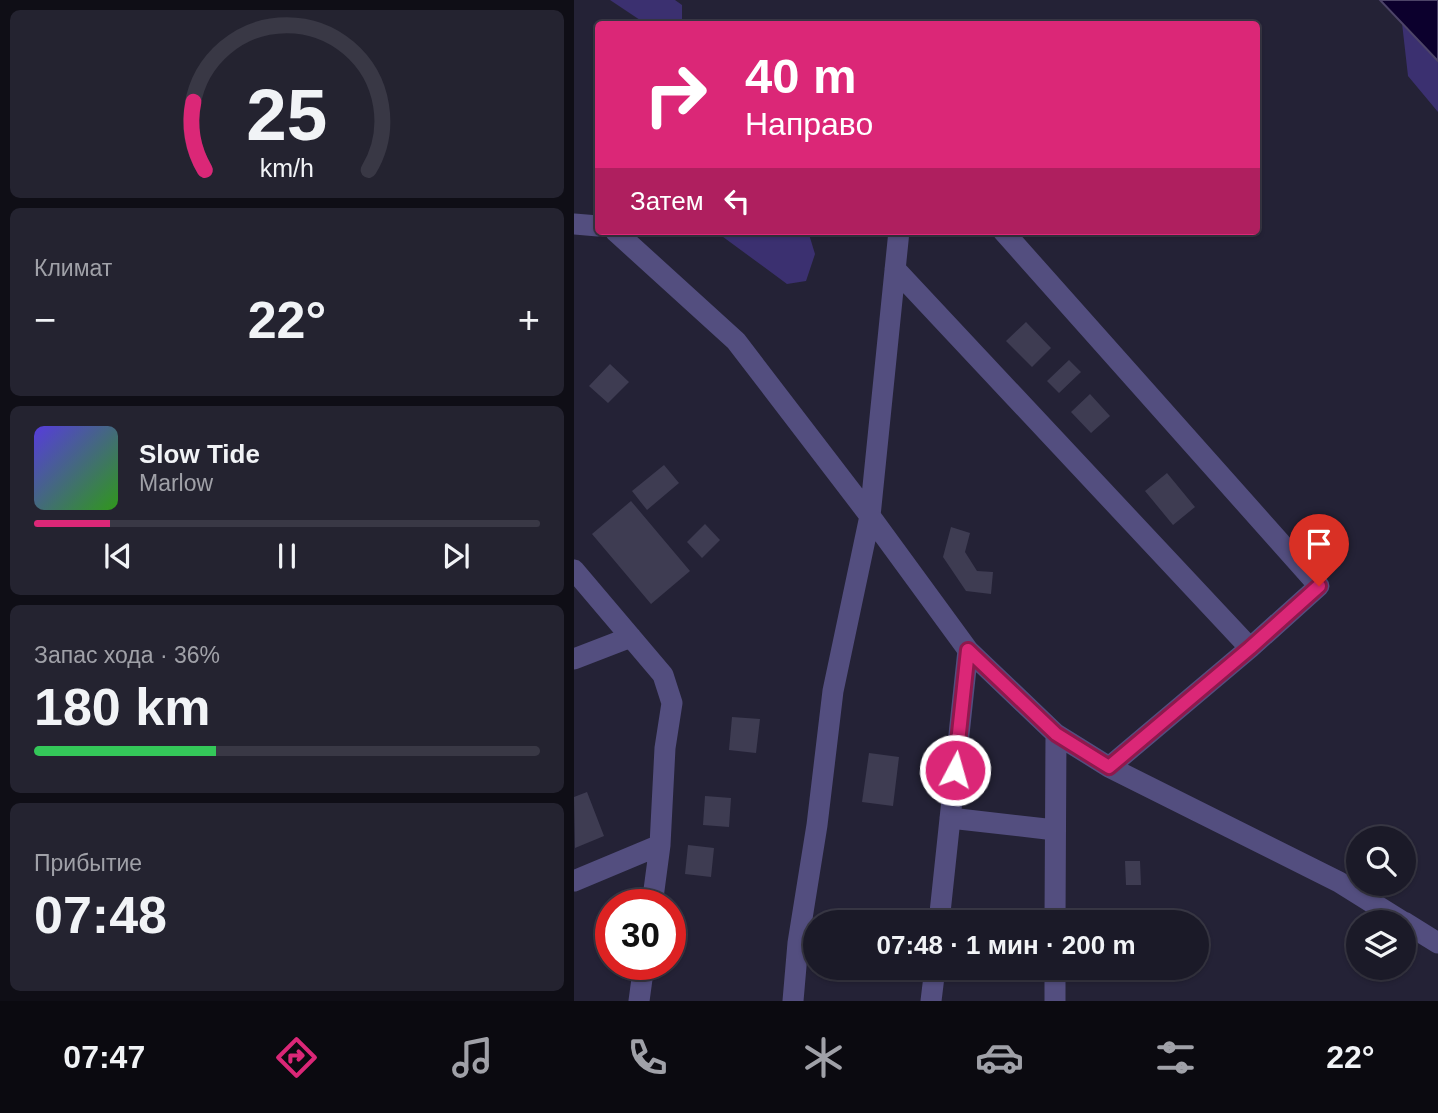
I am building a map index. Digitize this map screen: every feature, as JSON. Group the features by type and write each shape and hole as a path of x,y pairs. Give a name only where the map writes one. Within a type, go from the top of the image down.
{"street":[{"path":"574,224 595,226"},
{"path":"619,235 736,341 968,650 1056,734 1109,767 1339,882 1384,910"},
{"path":"793,1001 833,691 870,516 899,235"},
{"path":"1007,235 1319,586 1109,767"},
{"path":"895,269 1250,648"},
{"path":"574,570 663,675 672,703 665,748 660,845 654,889"},
{"path":"574,659 631,637"},
{"path":"940,910 968,650"},
{"path":"1055,910 1056,734"},
{"path":"950,818 1055,830"},
{"path":"574,881 660,845"},
{"path":"1416,930 1438,943"},
{"path":"639,1001 642,980"},
{"path":"931,1001 934,980"},
{"path":"1055,980 1055,1001"}],"shaded area":[{"path":"610,0 675,0 682,5 682,21 642,21"},
{"path":"1380,0 1438,0 1438,61"},
{"path":"1402,23 1438,61 1438,112 1408,76"},
{"path":"720,235 809,235 815,254 806,281 787,284"}],"building":[{"path":"1026,322 1051,348 1032,367 1006,341"},
{"path":"1069,360 1081,372 1059,393 1047,381"},
{"path":"610,364 629,382 608,403 589,386"},
{"path":"1090,394 1110,416 1091,433 1071,412"},
{"path":"664,465 679,483 647,510 632,491"},
{"path":"1167,473 1195,507 1173,525 1145,491"},
{"path":"631,501 690,571 651,604 592,534"},
{"path":"705,524 720,540 702,558 687,542"},
{"path":"951,527 970,533 965,552 977,571 993,572 991,594 966,591 943,557"},
{"path":"732,717 760,719 756,753 729,750"},
{"path":"869,753 899,757 893,806 862,802"},
{"path":"587,792 604,836 575,848 574,797"},
{"path":"705,796 731,798 729,827 703,825"},
{"path":"688,845 714,848 711,877 685,874"},
{"path":"1125,861 1140,861 1141,885 1126,885"}],"route":[{"path":"955,770 968,650 1056,734 1109,767 1319,586"}]}
